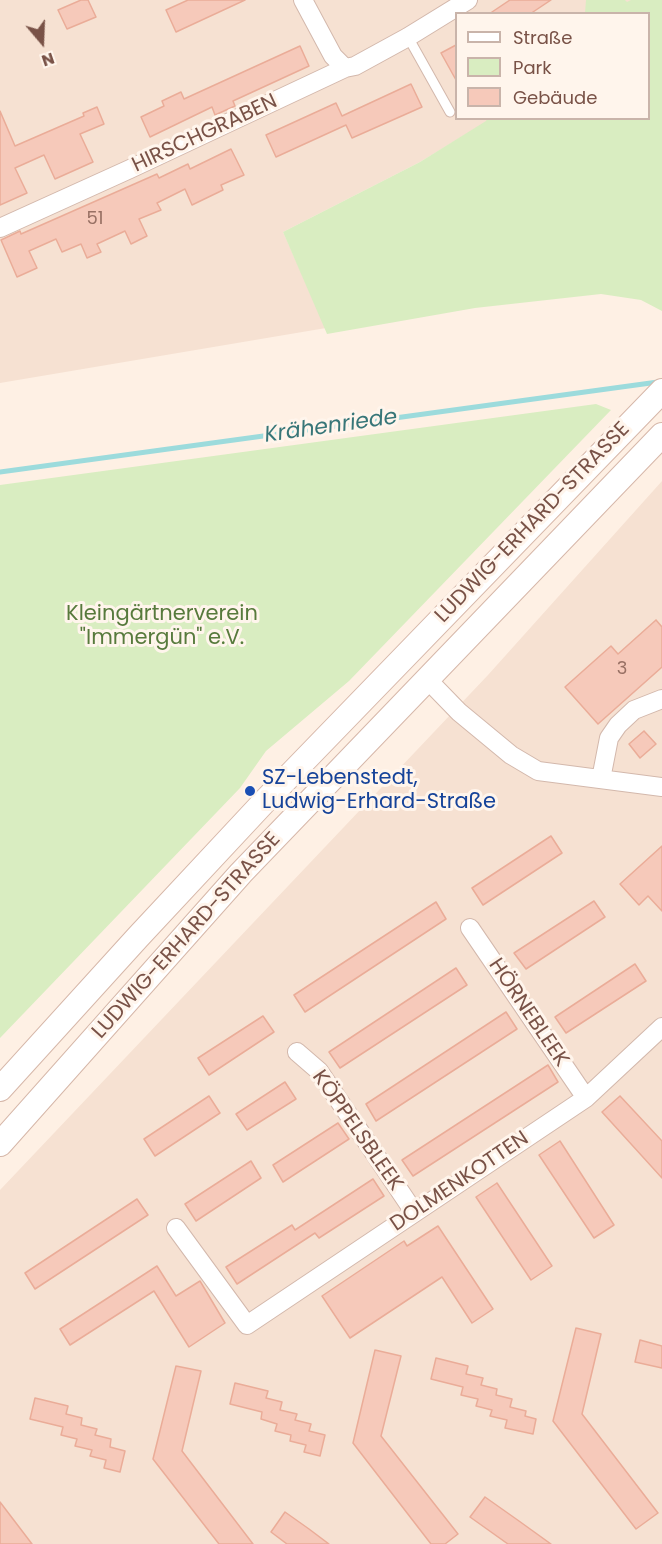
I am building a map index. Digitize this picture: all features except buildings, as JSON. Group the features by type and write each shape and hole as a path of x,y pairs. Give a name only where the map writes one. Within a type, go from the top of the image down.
{"main road":[{"name":"LUDWIG-ERHARD-STRASSE","path":"0,1089 146,928 660,393"},
{"name":"LUDWIG-ERHARD-STRASSE","path":"0,1144 241,873 662,435"},
{"path":"405,656 426,678"}],"street":[{"path":"303,0 333,56 345,68"},
{"name":"HIRSCHGRABEN","path":"0,228 345,68 355,66 468,0"},
{"path":"426,678 459,712 511,755 538,771 662,788"},
{"path":"600,779 609,738 618,725 634,710 662,699"},
{"name":"HÖRNEBLEEK","path":"470,928 586,1098"},
{"name":"DOLMENKOTTEN","path":"176,1227 247,1325 586,1098 662,1027"},
{"name":"KÖPPELSBLEEK","path":"297,1052 319,1071 414,1212"}],"lane":[{"path":"408,37 450,112"}],"shaded area":[{"path":"0,0 662,0 650,12 455,12 455,120 489,120 420,162 283,232 326,328 0,383"},
{"path":"662,481 662,1544 0,1544 0,1190 488,675"}],"green space":[{"path":"586,0 625,0 627,2 662,0 662,311 641,300 601,294 475,308 327,334 283,232 420,162 486,120 650,120 650,12 585,12"},
{"name":"Kleingärtnerverein \"Immergün\" e.V.","path":"596,404 611,410 349,681 266,751 240,788 0,1038 0,485"}],"waterway":[{"name":"Krähenriede","path":"0,472 658,382"}],"place":[{"name":"SZ-Lebenstedt, Ludwig-Erhard-Straße","path":"250,791"}]}
